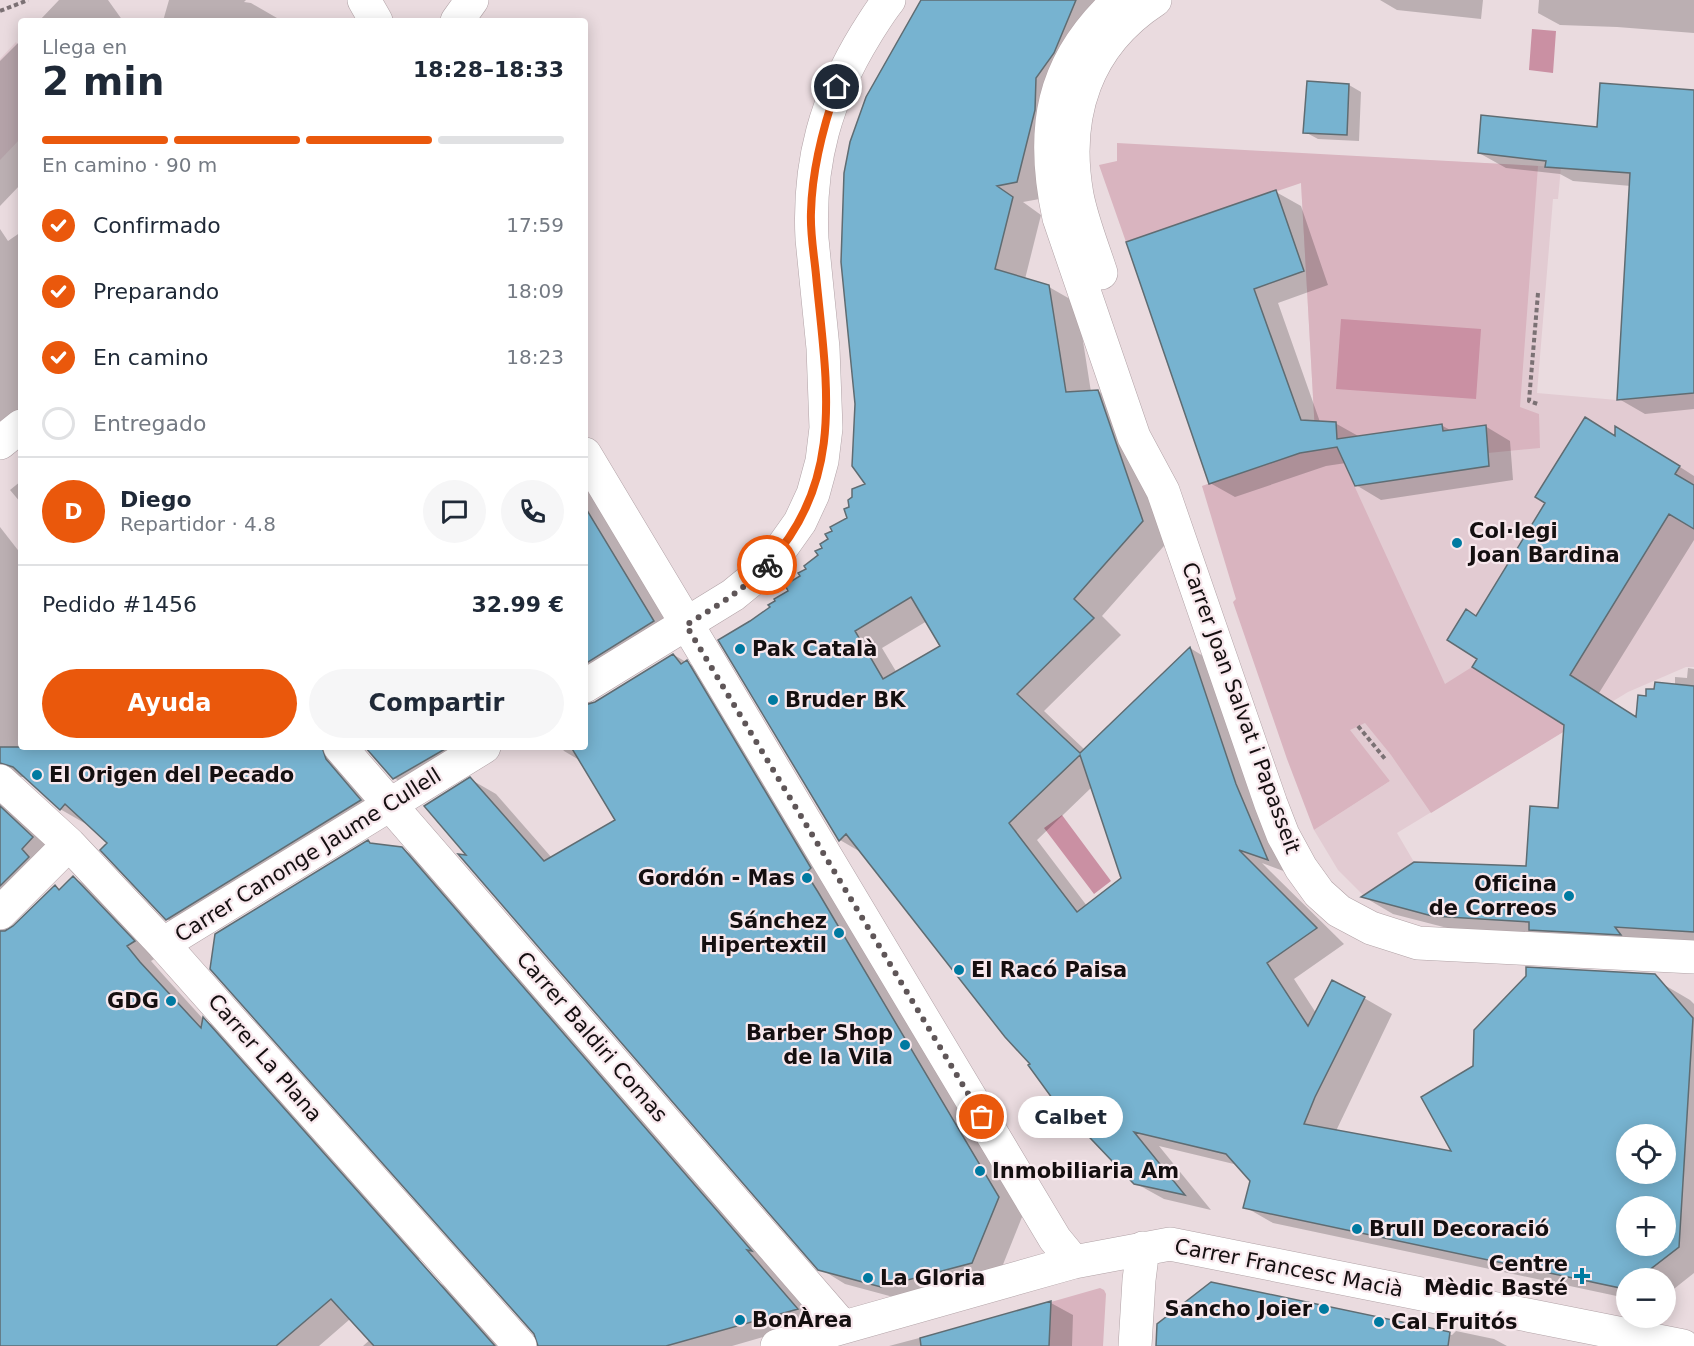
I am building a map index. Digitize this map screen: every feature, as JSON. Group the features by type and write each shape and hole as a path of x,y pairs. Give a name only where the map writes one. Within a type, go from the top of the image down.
{"street":[{"path":"364,0 374,18"},
{"path":"459,18 472,0"},
{"path":"588,684 734,595 755,578 778,553 800,522 813,494 822,461 826,428 826,394 812,239 813,183 819,148 837,87 853,56 889,0"},
{"name":"Carrer Joan Salvat i Papasseit","path":"1119,0 1100,18 1078,46 1064,72 1055,99 1050,139 1052,178 1059,218 1134,437 1163,491 1279,825 1301,868 1319,893 1339,911 1371,928 1418,943 1694,957"},
{"name":"Carrer Joan Salvat i Papasseit","path":"1155,0 1139,11 1112,37 1099,55 1082,87 1075,125 1073,166 1077,197 1086,227 1154,430 1163,491"},
{"path":"0,443 18,428"},
{"path":"588,459 1055,1239 1074,1262"},
{"name":"Carrer Baldiri Comas","path":"343,750 843,1327"},
{"name":"Carrer Canonge Jaume Cullell","path":"163,944 479,750"},
{"name":"Carrer La Plana","path":"0,780 69,844 163,944 520,1346"},
{"path":"0,913 69,844"},
{"name":"Carrer Francesc Macià","path":"777,1346 1074,1262 1170,1244 1683,1346"},
{"path":"1135,1346 1138,1280 1143,1248"}],"path":[{"path":"0,11 28,0"},
{"path":"1538,293 1529,401 1538,404"},
{"path":"1358,726 1386,760"}],"shaded area":[{"path":"1532,29 1556,31 1553,73 1529,70"},
{"path":"16,42 18,44 18,141 0,160 0,59"},
{"path":"1117,143 1538,166 1520,407 1539,414 1540,448 1488,453 1485,425 1337,448 1445,684 1472,667 1573,726 1431,813 1391,755 1365,723 1350,730 1390,781 1314,830 1233,602 1236,599 1202,486 1311,449 1316,450 1301,183 1126,242 1099,165 1117,161"},
{"name":"Col·legi Joan Bardina","path":"1301,154 1561,167 1558,199 1553,199 1537,393 1617,400 1694,393 1694,667 1686,667 1628,692 1397,833 1414,862 1363,895 1338,870 1314,830 1390,781 1341,720 1202,486 1311,449 1316,450"},
{"path":"1341,319 1481,329 1476,399 1336,389"},
{"path":"1062,815 1111,881 1094,894 1044,828"},
{"path":"1100,1288 1106,1294 1103,1346 1049,1346 1051,1302"}],"building":[{"path":"921,0 1076,0 1054,53 1036,78 1035,110 1017,182 997,186 1013,197 995,269 1049,285 1066,392 1098,390 1143,521 1074,599 1094,618 1017,694 1080,753 1190,647 1236,784 1268,860 1239,850 1317,928 1267,963 1308,1026 1332,980 1365,997 1304,1124 1451,1151 1421,1097 1473,1066 1474,1030 1526,976 1526,967 1655,974 1693,1018 1679,1247 1676,1249 1676,1196 1616,1196 1616,1256 1667,1256 1652,1268 1616,1268 1616,1287 1243,1208 1250,1181 1226,1154 1134,1132 1185,1195 1134,1184 1052,1098 1028,1065 1030,1064 1005,1037 846,834 839,841 718,640 770,607 768,605 775,601 774,599 788,591 785,585 800,576 798,573 806,569 804,566 818,555 815,551 822,548 820,544 828,539 825,534 832,531 830,527 847,518 844,509 849,507 848,500 852,497 852,489 865,484 852,466 855,404 841,262 844,173 850,142 866,97","holes":["911,597 940,646 883,679 855,631","1080,755 1121,878 1077,912 1009,823"]},
{"path":"1307,81 1349,84 1347,135 1303,133"},
{"path":"1600,83 1694,90 1694,393 1617,400 1630,173 1545,167 1546,161 1478,153 1481,115 1597,127"},
{"path":"1276,190 1304,271 1254,289 1301,420 1336,422 1337,439 1442,424 1443,431 1486,425 1489,466 1355,486 1337,447 1300,453 1209,484 1126,242"},
{"path":"1585,417 1615,436 1615,426 1680,466 1675,474 1694,485 1694,529 1669,514 1570,675 1636,717 1638,695 1646,696 1646,689 1654,689 1655,682 1694,686 1694,932 1615,927 1621,935 1529,930 1529,922 1432,916 1361,897 1414,862 1526,866 1530,806 1558,808 1564,725 1472,667 1477,659 1447,640 1466,609 1476,616 1545,503 1535,497"},
{"path":"588,512 654,621 588,662"},
{"path":"673,654 681,664 687,660 811,868 806,873 999,1197 972,1263 881,1287 818,1270 458,854 466,855 424,806 470,777 544,861 615,820 573,750 588,750 588,704"},
{"path":"0,747 18,747 18,750 323,750 326,759 361,800 166,920 100,850 107,843 65,804 60,810 13,767 0,763"},
{"path":"368,750 443,750 393,779"},
{"path":"0,806 33,837 22,849 29,857 0,886"},
{"path":"368,840 370,843 402,847 752,1251 747,1250 798,1309 666,1346 538,1346 534,1334 210,969 215,934"},
{"path":"73,876 135,941 127,946 140,962 201,1028 203,1017 495,1346 374,1346 331,1299 276,1346 0,1346 0,931 13,926 55,885 59,890"},
{"path":"1211,1282 1450,1332 1448,1346 1156,1346 1157,1324"},
{"path":"1051,1301 1049,1346 921,1346 920,1338"}],"way so far":[{"path":"767,565 734,595 686,625 982,1117"}],"place":[{"name":"Col·legi Joan Bardina","path":"1457,543"},
{"name":"Pak Català","path":"740,649"},
{"name":"Bruder BK","path":"773,700"},
{"name":"El Origen del Pecado","path":"37,775"},
{"name":"Gordón - Mas","path":"807,878"},
{"name":"Oficina de Correos","path":"1569,896"},
{"name":"Sánchez Hipertextil","path":"839,933"},
{"name":"El Racó Paisa","path":"959,970"},
{"name":"GDG","path":"171,1001"},
{"name":"Barber Shop de la Vila","path":"905,1045"},
{"name":"Calbet","path":"982,1117"},
{"name":"Inmobiliaria Am","path":"980,1171"},
{"name":"Brull Decoració","path":"1357,1229"},
{"name":"Centre Mèdic Basté","path":"1582,1276"},
{"name":"La Gloria","path":"868,1278"},
{"name":"Sancho Joier","path":"1324,1309"},
{"name":"BonÀrea","path":"740,1320"},
{"name":"Cal Fruitós","path":"1379,1322"}],"route":[{"path":"767,565 800,522 813,494 822,461 826,428 826,394 811,214 819,148 837,87"}]}
